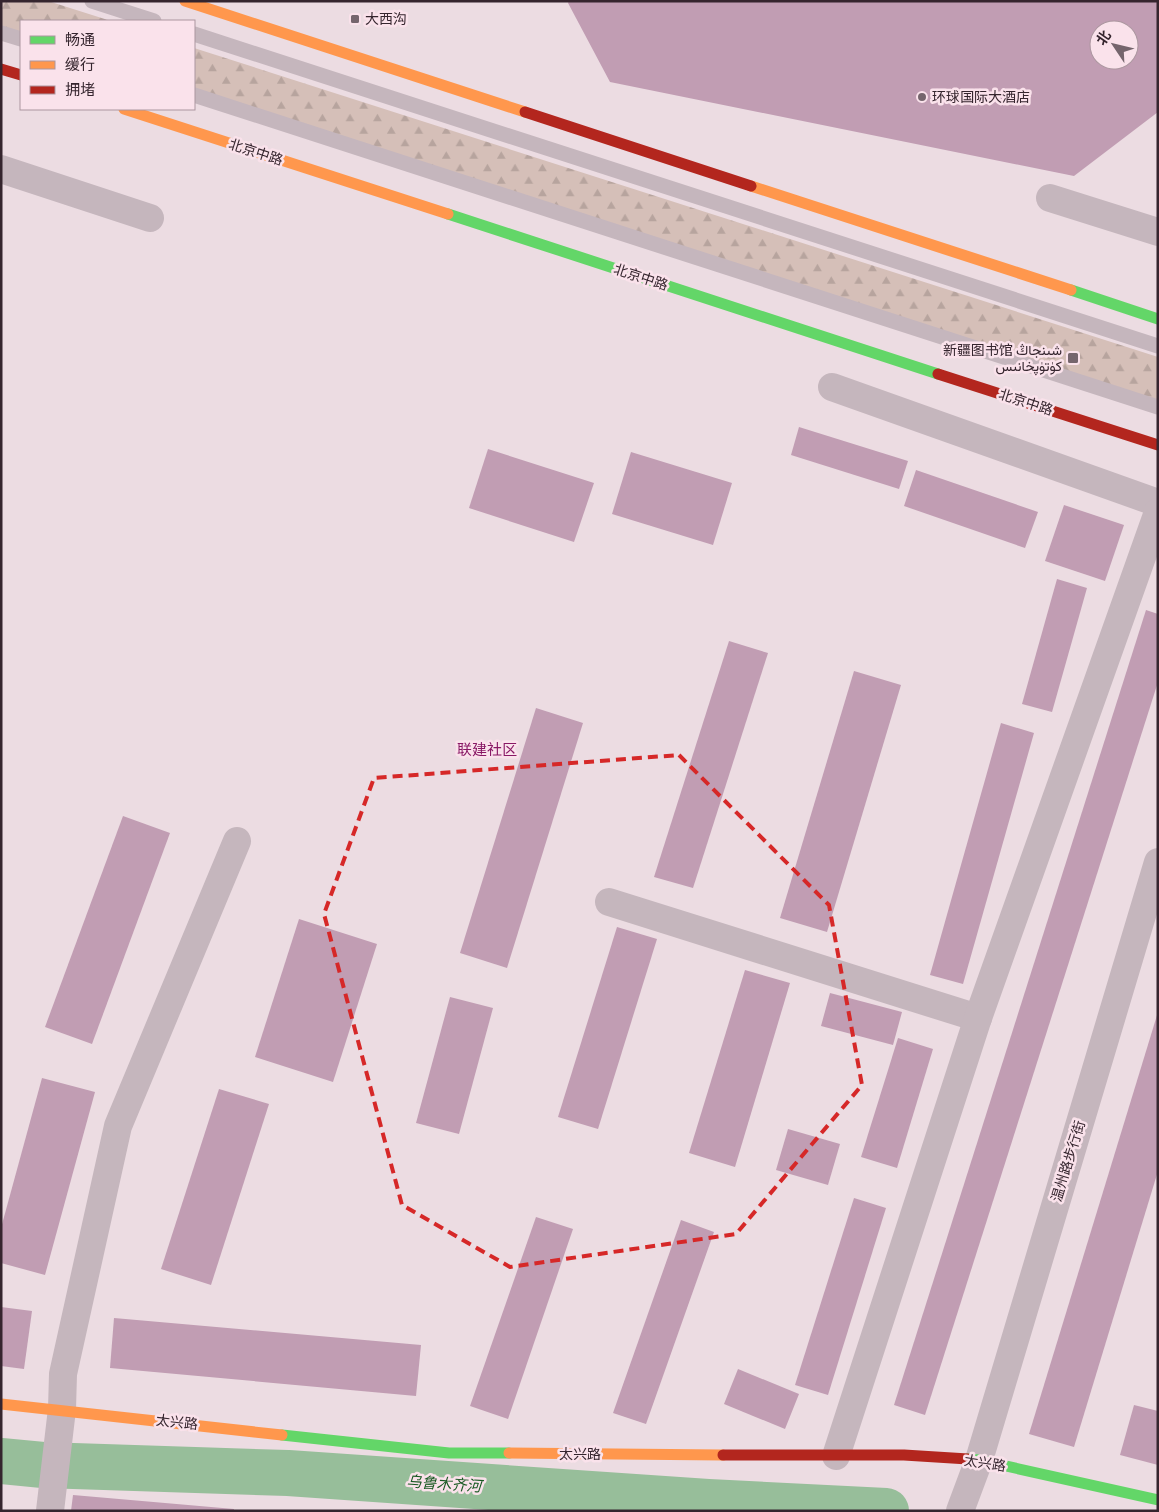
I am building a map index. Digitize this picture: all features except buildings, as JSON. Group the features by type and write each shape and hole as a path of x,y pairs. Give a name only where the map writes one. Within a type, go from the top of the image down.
{"main road":[{"path":"185,1 1158,319"},
{"path":"1,69 20,75"},
{"name":"北京中路","path":"127,110 1158,445"},
{"name":"太兴路","path":"1,1404 62,1409 449,1453 904,1455 979,1460 1158,1500"}],"street":[{"path":"1,169 150,218"},
{"path":"1050,198 1158,232"},
{"path":"832,387 1158,503"},
{"path":"836,1456 978,1018 1158,512"},
{"path":"50,1511 62,1409 63,1374 118,1126 237,841"},
{"name":"温州路步行街","path":"960,1511 979,1460 1158,862"},
{"path":"609,902 978,1018"}],"lane":[{"path":"92,1 151,20"},
{"path":"1,33 20,39"},
{"path":"195,34 1158,346"},
{"path":"195,95 1158,407"}],"highlighted area":[{"path":"679,755 829,905 862,1085 736,1234 510,1267 402,1205 324,914 374,778"}],"green space":[{"path":"1,1 48,1 108,20 20,20 20,41 1,34"},
{"path":"195,48 1158,357 1158,405 195,96"}],"waterway":[{"name":"乌鲁木齐河","path":"1,1461 43,1465 288,1473 708,1502 886,1511"}],"traffic: fast":[{"path":"448,214 938,374"},
{"path":"1071,290 1158,319"},
{"path":"282,1435 449,1453 509,1453"},
{"path":"968,1459 1158,1500"}],"traffic: slow":[{"path":"185,1 525,112"},
{"path":"127,110 448,214"},
{"path":"751,186 1071,290"},
{"path":"1,1404 282,1435"},
{"path":"509,1453 723,1455"}],"traffic: jam":[{"path":"1,69 20,75"},
{"path":"525,112 751,186"},
{"path":"938,374 1158,445"},
{"path":"723,1455 904,1455 968,1459"}],"place":[{"name":"大西沟","path":"355,19"},
{"name":"环球国际大酒店","path":"922,97"},
{"name":"新疆图书馆 شىنجاڭ كۈتۈپخانىس","path":"1073,358"}],"district":[{"name":"联建社区","path":"487,750"}]}
